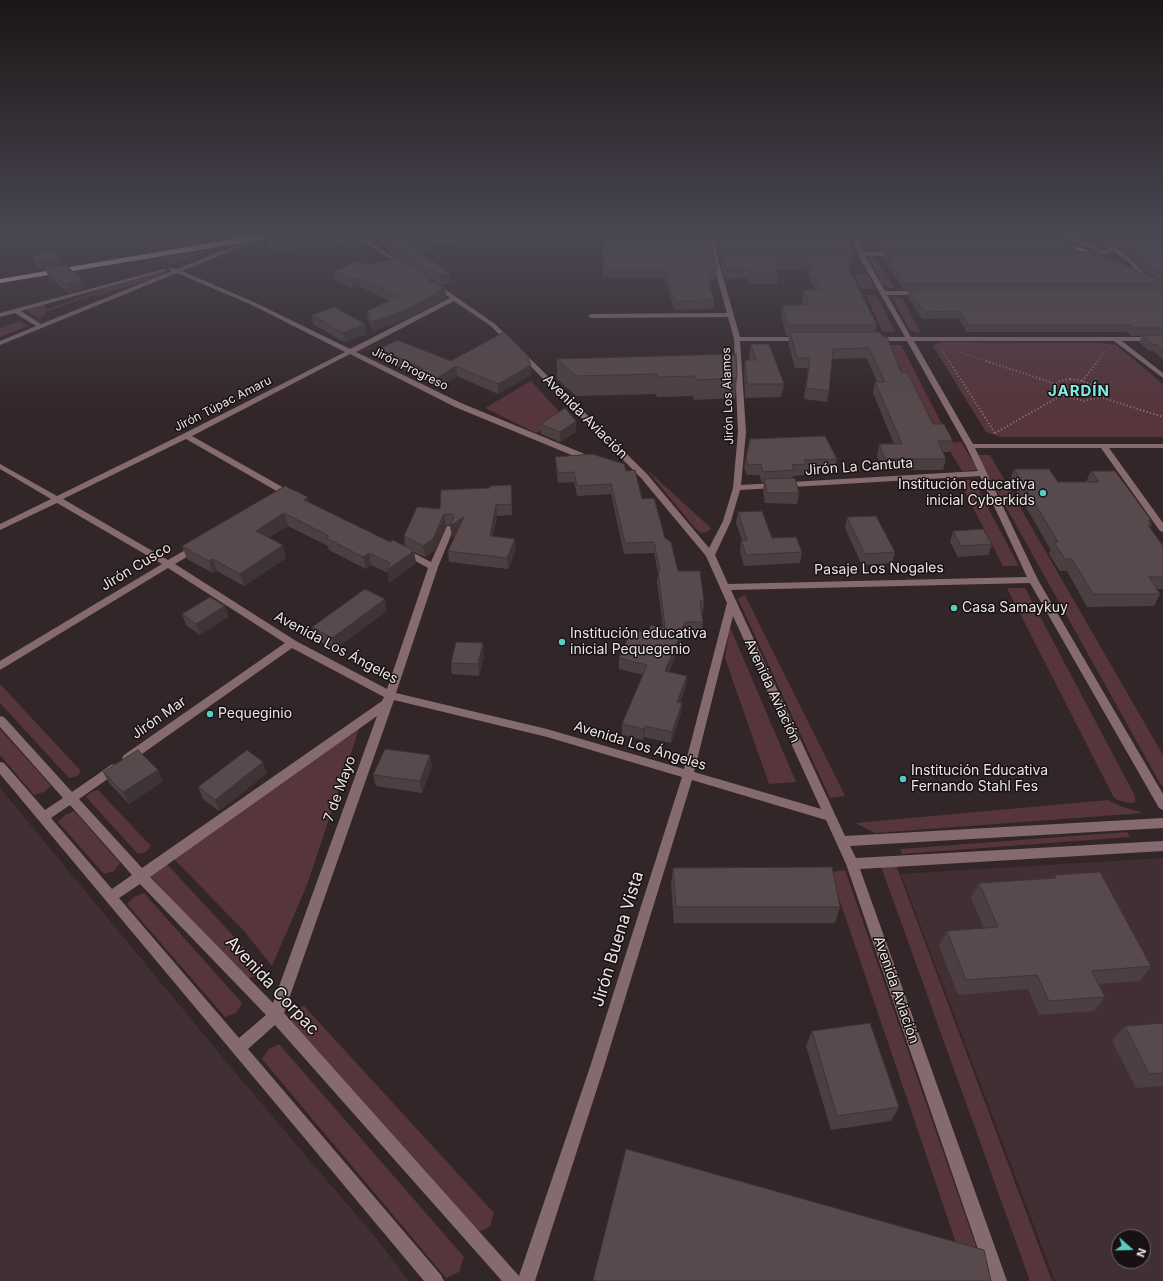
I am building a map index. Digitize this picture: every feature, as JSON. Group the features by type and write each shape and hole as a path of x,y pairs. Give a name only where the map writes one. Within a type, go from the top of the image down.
{"street":[{"path":"0,315 82,294"},
{"path":"0,343 117,294"},
{"name":"Jirón Progreso","path":"230,294 254,304 458,405 578,456 600,462"},
{"name":"Avenida Aviación","path":"448,294 493,325 644,476 710,555 726,587 731,604 852,864 998,1281"},
{"name":"Jirón Los Alamos","path":"710,555 727,521 737,488 742,432 737,339 726,294"},
{"path":"884,294 970,446 1033,580 1163,805"},
{"name":"Jirón Túpac Amaru","path":"0,527 54,499 186,436 455,298"},
{"path":"16,311 40,326"},
{"path":"591,316 730,315"},
{"path":"1114,338 1163,376"},
{"path":"737,339 808,339"},
{"path":"871,339 1163,339"},
{"path":"186,436 292,495 275,501"},
{"path":"970,446 1163,446"},
{"path":"1103,446 1163,529"},
{"name":"Avenida Los Ángeles","path":"0,466 54,499 168,564 292,643 388,700 546,733 831,817"},
{"path":"630,472 644,476"},
{"name":"Jirón La Cantuta","path":"737,488 982,472"},
{"name":"7 de Mayo","path":"239,1047 276,1015 388,700 433,567 450,528"},
{"name":"Jirón Cusco","path":"0,666 208,540"},
{"path":"392,546 433,567"},
{"name":"Pasaje Los Nogales","path":"726,587 1033,580"},
{"name":"Jirón Buena Vista","path":"526,1281 597,1067 688,775 731,604"},
{"name":"Jirón Mar","path":"43,818 292,643"},
{"path":"111,897 388,700"},
{"name":"Avenida Corpac","path":"0,720 140,875 276,1015 513,1281"},
{"path":"0,766 239,1047 435,1281"},
{"path":"842,841 1163,823"},
{"path":"852,864 1163,846"}],"path":[{"path":"1082,381 1114,338"},
{"path":"938,344 995,433"},
{"path":"960,352 1056,384 1065,380 1082,381 1096,387 1102,394 1100,398"},
{"path":"1056,384 1055,389 1062,395 1084,401 1100,398 1163,417"},
{"path":"970,446 1062,395"}],"shaded area":[{"path":"90,294 105,294 98,296 93,295 46,312 40,320 25,309 45,304 45,310"},
{"path":"866,295 877,295 894,331 884,332 881,329"},
{"path":"892,297 902,298 921,333 910,331"},
{"path":"19,321 28,326 0,337 0,328"},
{"path":"939,342 1104,343 1116,345 1163,384 1163,437 1000,437 986,432 933,346"},
{"path":"889,345 901,345 944,428 930,428"},
{"path":"531,381 564,417 536,433 485,408"},
{"path":"961,442 978,470 962,471 945,443"},
{"path":"977,455 990,455 1163,755 1163,785 1161,785"},
{"path":"646,469 711,528 707,532 701,533 695,528"},
{"path":"959,480 973,480 1019,566 1003,566"},
{"path":"1007,588 1025,588 1135,796 1135,802 1129,803 1117,800 1113,796"},
{"path":"745,595 845,796 830,798 738,599"},
{"path":"730,627 796,782 769,784 725,658"},
{"path":"0,684 81,771 77,776 69,778 0,703"},
{"path":"362,720 307,885 272,966 244,931 174,859"},
{"path":"0,729 51,786 44,792 34,795 0,755"},
{"path":"0,788 234,1071 380,1243 409,1281 0,1281"},
{"path":"98,790 151,846 146,852 138,854 86,797 91,792"},
{"path":"1108,800 1120,806 1143,813 875,833 855,823"},
{"path":"74,811 120,863 114,871 104,874 58,822 65,815"},
{"path":"1127,832 1130,837 902,854 900,849"},
{"path":"893,857 1052,1281 1030,1281 878,858"},
{"path":"1163,858 1163,1281 1055,1281 901,874"},
{"path":"167,864 261,966 255,976 244,980 150,876"},
{"path":"845,870 988,1281 969,1281 830,872"},
{"path":"144,893 242,1003 236,1013 225,1017 127,904 134,897"},
{"path":"304,1006 494,1213 490,1226 477,1232 287,1021 293,1011"},
{"path":"279,1044 464,1257 459,1272 446,1278 262,1059 269,1049"}],"building":[{"path":"395,294 437,294 407,309 372,322 367,311 400,296"},
{"path":"672,294 712,294 714,300 674,301"},
{"path":"805,294 861,294 877,325 788,325 783,305 809,305"},
{"path":"912,294 1163,294 1163,328 1134,328 1130,325 969,325 960,311 924,312"},
{"path":"334,307 365,324 343,333 312,315"},
{"path":"504,332 527,355 531,365 498,384 456,366 437,378 420,370 423,368 379,349 397,340 451,361"},
{"path":"790,332 880,332 883,337 887,337 901,372 907,372 933,424 944,424 953,441 938,441 946,459 885,459 879,444 902,444 875,382 885,382 869,348 833,349 829,391 806,388 810,358 797,358"},
{"path":"1142,335 1163,335 1163,350 1157,344 1152,344"},
{"path":"751,344 769,344 784,384 747,384 745,360 756,360"},
{"path":"736,354 737,378 696,380 695,376 658,377 657,374 576,376 557,359"},
{"path":"565,408 576,421 560,432 540,424"},
{"path":"825,436 837,459 804,460 806,464 792,465 794,470 763,472 761,464 748,465 746,457 750,439"},
{"path":"592,454 624,464 626,471 635,470 642,499 654,498 665,538 671,542 678,571 700,571 704,601 700,601 703,622 685,622 665,671 687,676 677,702 682,703 672,732 645,726 643,729 622,724 647,665 619,658 632,629 647,633 651,625 665,628 658,571 660,571 654,542 625,543 611,484 577,486 574,472 558,473 555,457"},
{"path":"1014,469 1049,469 1058,482 1099,482 1091,471 1115,471 1151,520 1148,520 1152,525 1148,525 1163,546 1163,577 1149,577 1160,594 1093,594 1072,559 1065,559 1054,542 1058,542"},
{"path":"795,478 799,493 767,493 764,479"},
{"path":"511,485 512,504 496,505 490,536 515,539 507,558 448,551 464,517 450,526 454,518 452,514 444,514 433,539 423,546 404,536 417,507 440,509 441,490 490,488 490,486"},
{"path":"285,486 308,497 304,500 390,542 393,540 414,551 387,570 390,563 369,553 363,557 326,538 329,536 284,513 256,531 283,545 240,574 213,559 209,561 182,546"},
{"path":"762,511 772,538 796,537 802,552 746,555 741,540 747,540 738,512"},
{"path":"876,516 895,552 865,554 847,517"},
{"path":"983,529 992,544 961,546 953,531"},
{"path":"365,589 385,599 332,638 312,627"},
{"path":"210,597 225,606 196,624 182,614"},
{"path":"456,642 483,643 478,664 451,663"},
{"path":"385,749 430,755 420,781 373,775"},
{"path":"138,750 158,770 123,792 103,772"},
{"path":"247,750 263,762 215,800 198,787"},
{"path":"832,867 840,907 676,907 673,868"},
{"path":"1100,872 1151,966 1092,971 1105,997 1049,1001 1037,975 966,980 947,931 998,927 979,883 1056,878 1055,875"},
{"path":"870,1023 899,1107 837,1116 812,1031"},
{"path":"1163,1023 1163,1073 1149,1074 1125,1026"},
{"path":"626,1149 984,1250 991,1281 595,1281 593,1280"}],"place":[{"name":"Institución educativa inicial Cyberkids","path":"1043,493"},
{"name":"Casa Samaykuy","path":"954,608"},
{"name":"Institución educativa inicial Pequegenio","path":"562,642"},
{"name":"Pequeginio","path":"210,714"},
{"name":"Institución Educativa Fernando Stahl Fes","path":"903,779"}],"district":[{"name":"JARDÍN","path":"1079,391"}]}
